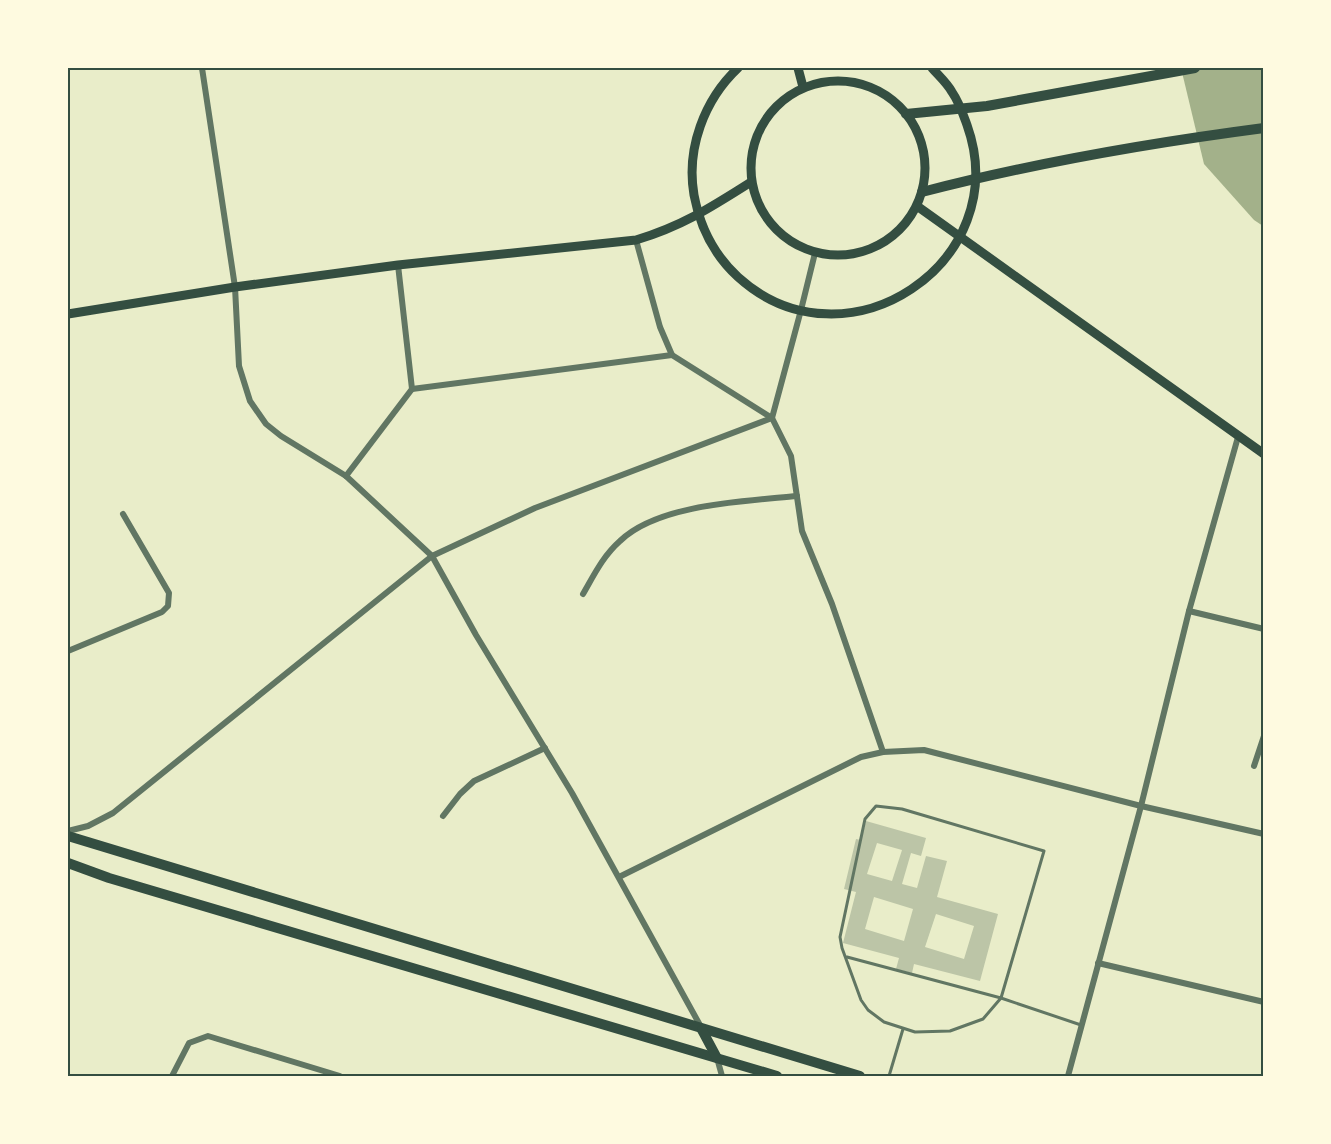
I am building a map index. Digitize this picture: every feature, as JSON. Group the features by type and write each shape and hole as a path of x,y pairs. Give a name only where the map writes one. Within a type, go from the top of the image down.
{"main road":[{"path":"738,68 715,94 700,123 693,154 692,186 698,216 711,244 749,286 773,301 801,310 831,314 862,311 892,302 919,285 942,264 960,238 969,215 976,178 974,144 952,92 932,68"},
{"path":"798,68 803,87"},
{"path":"906,114 961,109 1195,68"},
{"path":"844,80 865,84 884,93 906,114 922,141 925,161 922,192 916,206 899,231 874,248 845,256 815,253 792,243 772,227 758,206 751,182 750,159 756,136 767,116 783,99 803,87 823,81 844,80"},
{"path":"922,192 976,178 1183,139 1263,128"},
{"path":"68,314 235,287 398,265 636,240 666,231 698,216 751,182"},
{"path":"916,206 1263,454"},
{"path":"68,836 860,1077"},
{"path":"68,863 120,881 777,1077"},
{"path":"702,1030 717,1058"}],"street":[{"path":"202,68 235,287 239,366 250,401 266,424 281,436 346,476 432,556 619,877 702,1030"},
{"path":"636,240 660,327 672,355 772,418 791,456 802,531 832,604 884,752"},
{"path":"772,418 815,253"},
{"path":"346,476 412,389 398,265"},
{"path":"412,389 672,355"},
{"path":"68,831 88,826 113,813 432,556 535,508 772,418"},
{"path":"1068,1077 1141,806 1188,611 1238,437"},
{"path":"583,594 603,559 621,539 650,521 726,503 797,496"},
{"path":"68,651 162,612 168,606 169,593 123,514"},
{"path":"1188,611 1263,629"},
{"path":"1254,766 1263,736"},
{"path":"443,816 460,794 474,781 545,748"},
{"path":"619,877 861,757 884,752 924,750 1141,806 1263,834"},
{"path":"1098,963 1263,1002"},
{"path":"172,1077 189,1043 208,1036 340,1077"},
{"path":"717,1058 722,1077"}],"lane":[{"path":"876,806 902,809 1044,851 1001,998 983,1019 950,1031 915,1032 884,1022 868,1010 861,1000 840,936 865,819 876,806"},
{"path":"846,957 1001,998 1082,1025"},
{"path":"889,1077 903,1029"}],"shaded area":[{"path":"1181,68 1263,68 1263,226 1254,220 1204,164"}],"building":[{"path":"866,821 926,838 921,856 911,853 902,884 917,888 926,856 947,861 937,897 998,914 980,981 914,964 912,973 896,969 899,958 843,943 856,892 844,889 856,839 861,840","holes":["877,843 902,850 892,881 867,874","874,897 913,909 904,941 865,929","936,914 974,926 964,959 925,947"]}]}
